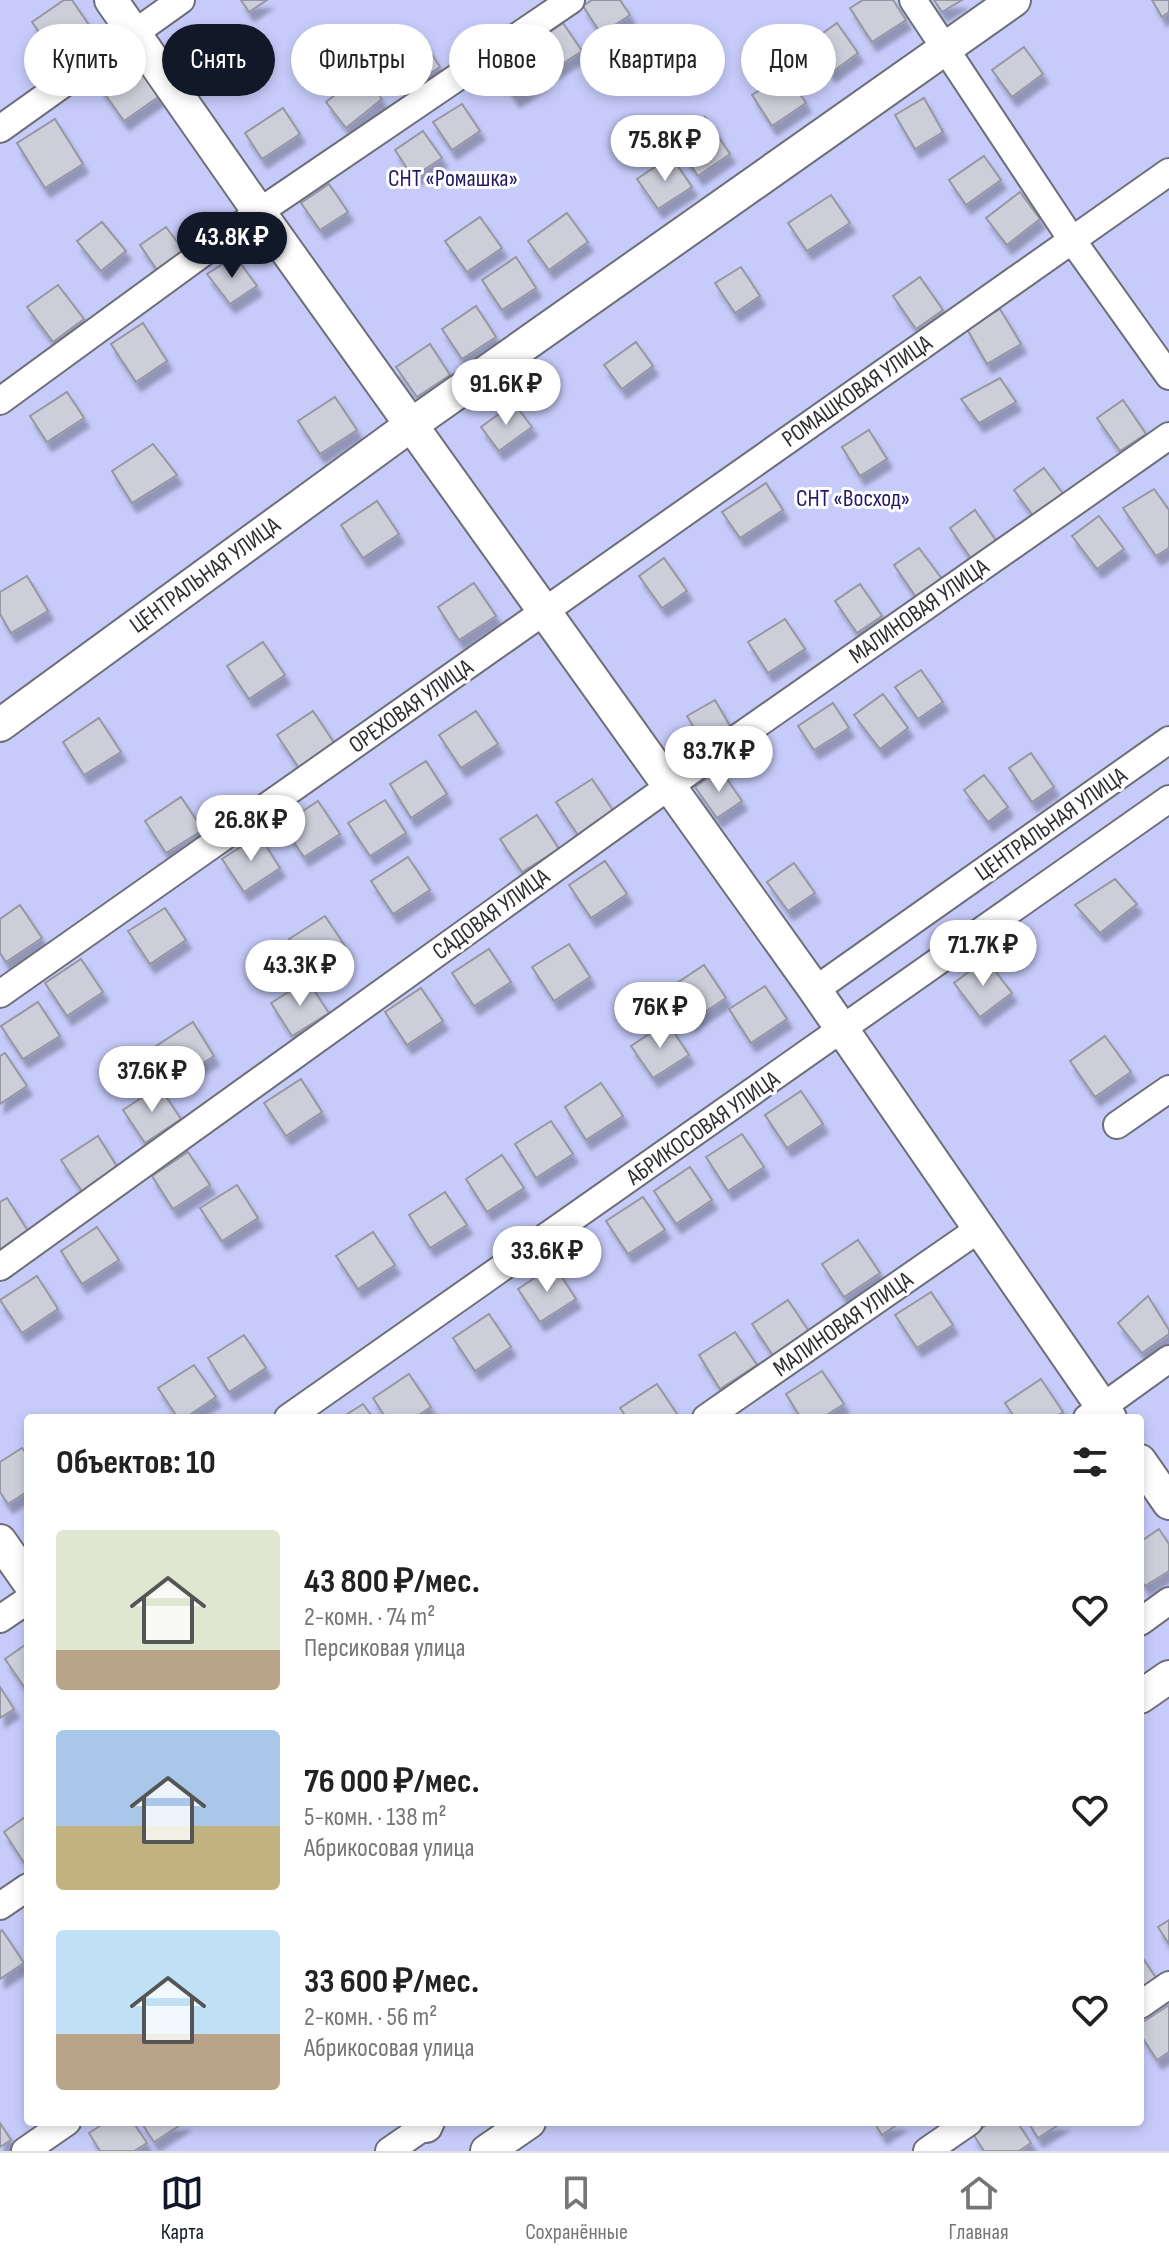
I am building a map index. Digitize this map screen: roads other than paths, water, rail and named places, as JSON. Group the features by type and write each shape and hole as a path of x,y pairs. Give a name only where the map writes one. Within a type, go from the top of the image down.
{"street":[{"path":"111,0 128,24"},
{"path":"146,24 181,0"},
{"path":"0,401 259,212 571,0"},
{"path":"913,0 1072,240 1169,376"},
{"name":"ЦЕНТРАЛЬНАЯ УЛИЦА","path":"0,725 411,425 1014,0"},
{"path":"146,49 815,990 979,1229 1100,1414 1169,1359"},
{"path":"0,129 46,96"},
{"name":"РОМАШКОВАЯ УЛИЦА","path":"546,611 1169,172"},
{"name":"МАЛИНОВАЯ УЛИЦА","path":"670,786 1169,436"},
{"name":"ОРЕХОВАЯ УЛИЦА","path":"0,994 546,611"},
{"name":"ЦЕНТРАЛЬНАЯ УЛИЦА","path":"815,990 1169,740"},
{"name":"САДОВАЯ УЛИЦА","path":"0,1267 670,786"},
{"name":"ЦЕНТРАЛЬНАЯ УЛИЦА","path":"842,1030 1169,799"},
{"name":"АБРИКОСОВАЯ УЛИЦА","path":"294,1414 842,1030"},
{"path":"1117,1125 1169,1089"},
{"name":"МАЛИНОВАЯ УЛИЦА","path":"712,1414 979,1229"},
{"path":"1144,1467 1169,1503"},
{"path":"0,1541 24,1575"},
{"path":"1144,1619 1169,1601"},
{"path":"0,1619 24,1603"},
{"path":"1144,1694 1169,1677"},
{"path":"0,1906 24,1890"},
{"path":"1144,2002 1169,1985"},
{"path":"25,2151 61,2126"},
{"path":"389,2151 423,2126"},
{"path":"487,2151 523,2126"},
{"path":"927,2151 963,2126"}],"park label":[{"name":"СНТ «Ромашка»","path":"453,178"},
{"name":"СНТ «Восход»","path":"853,498"}]}
